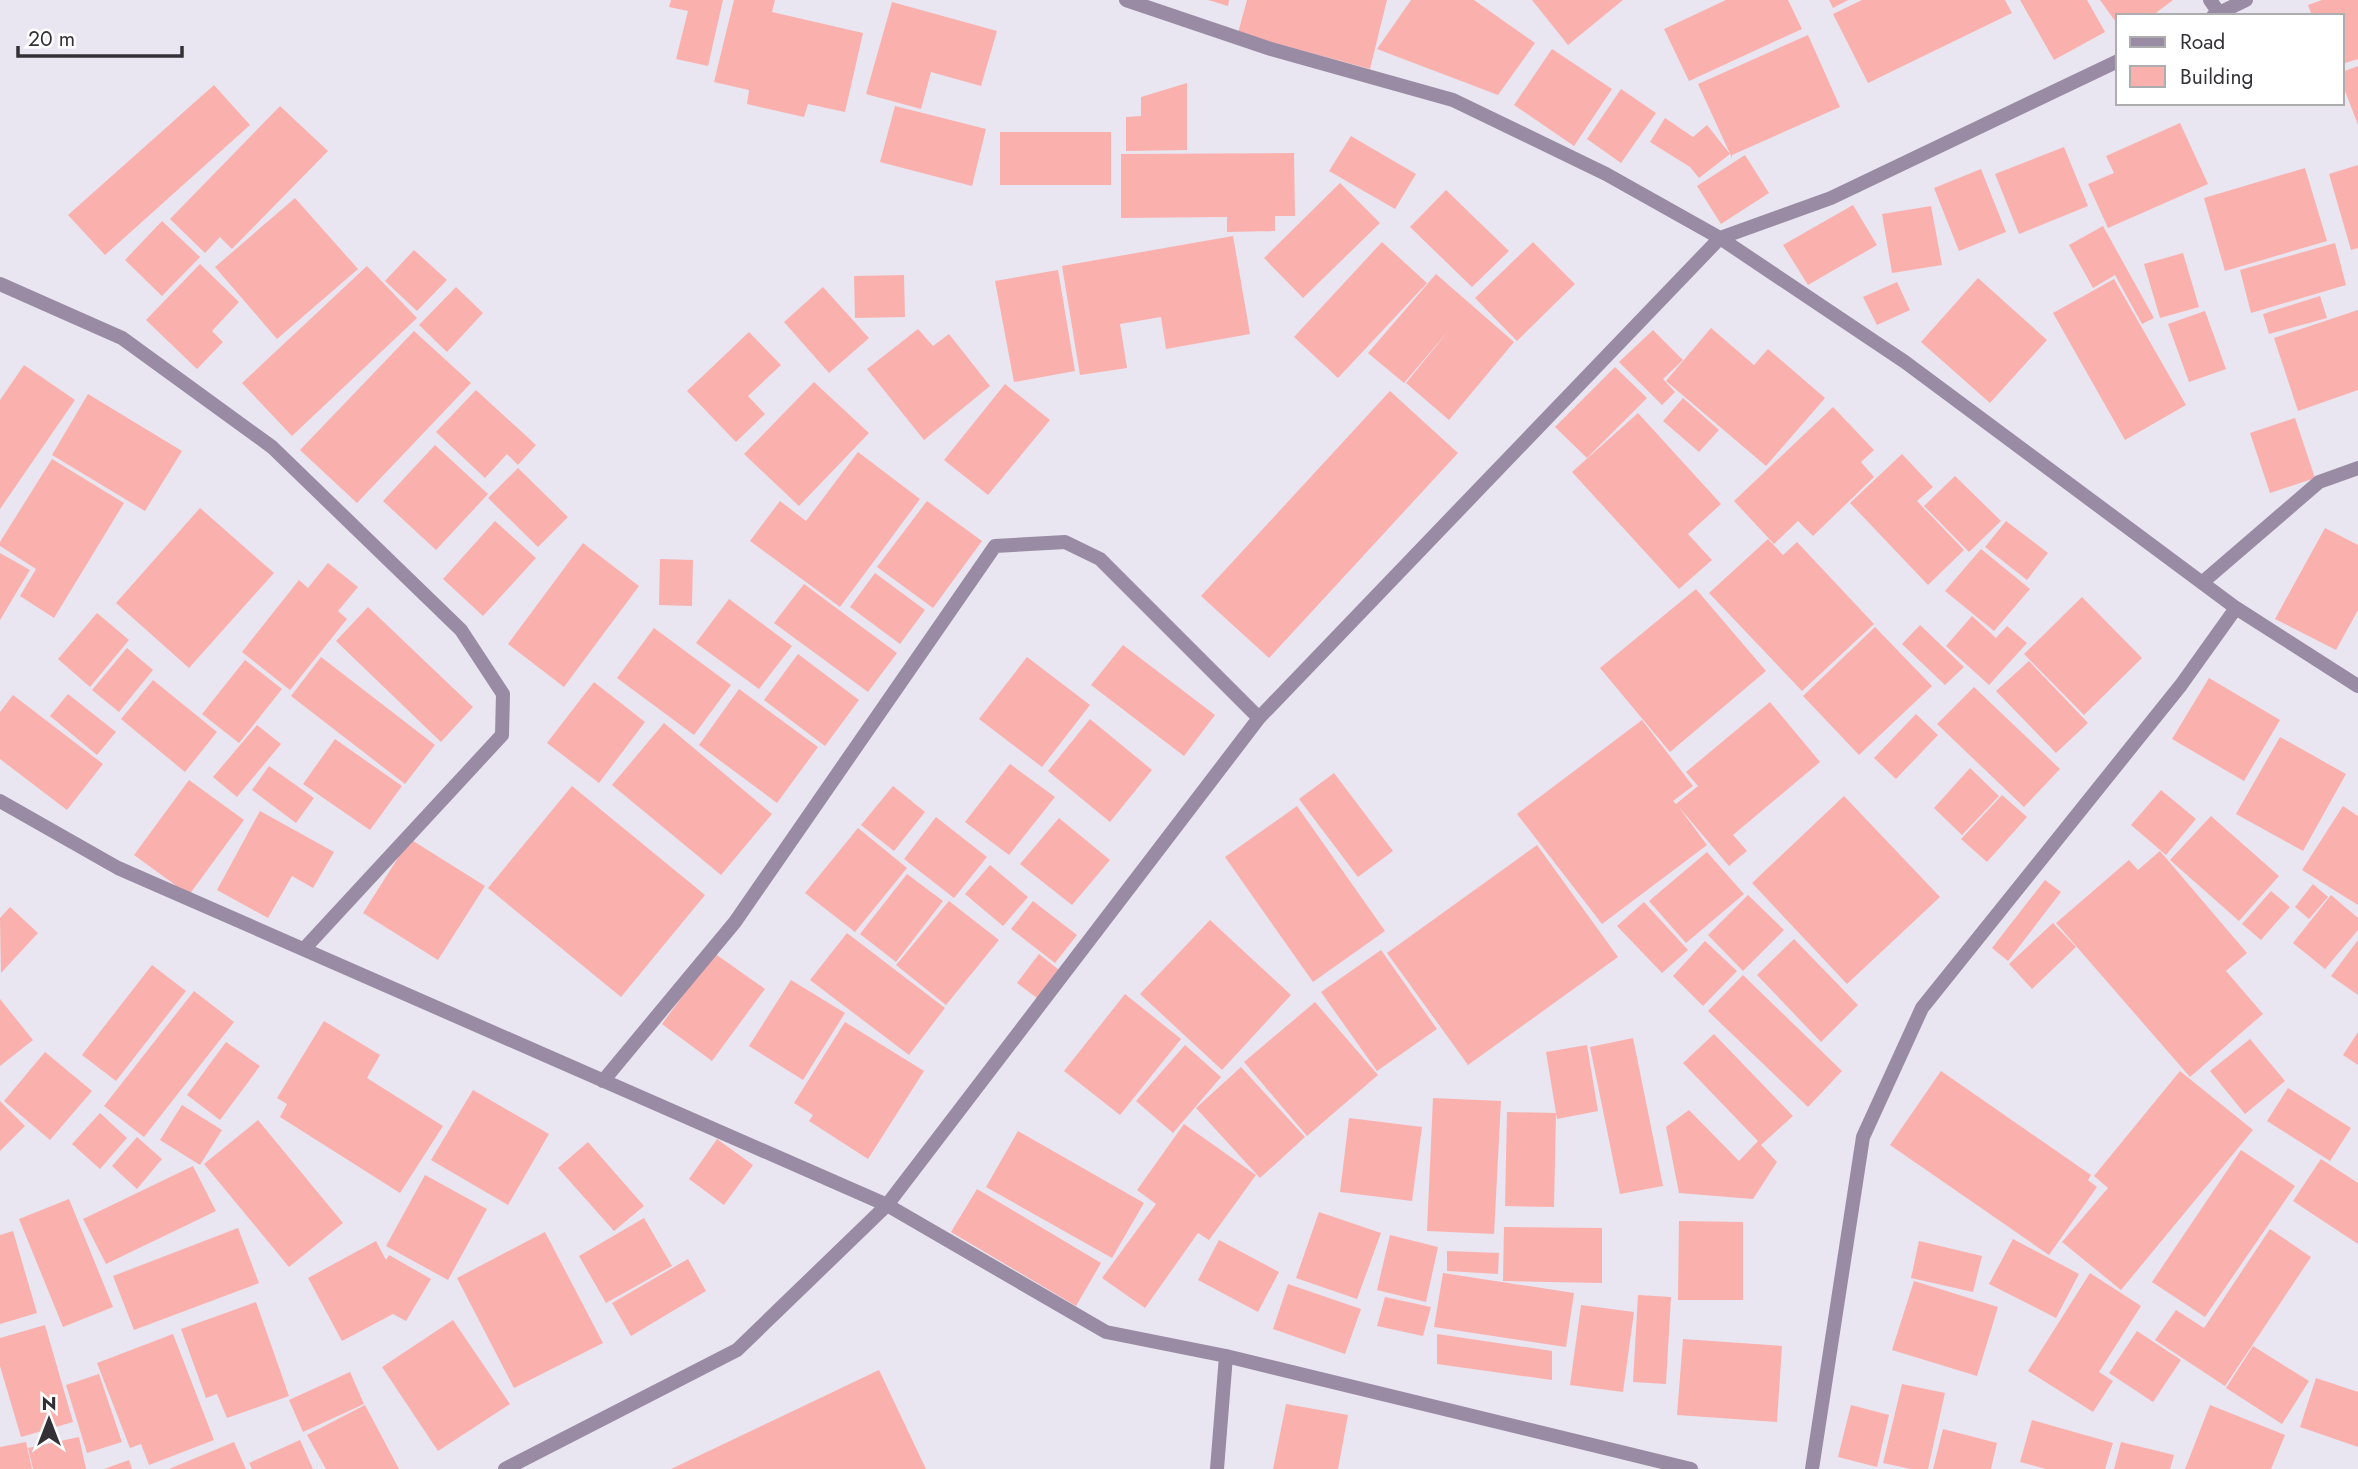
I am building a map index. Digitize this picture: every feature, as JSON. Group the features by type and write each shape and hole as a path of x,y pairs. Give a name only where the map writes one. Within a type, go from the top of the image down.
{"street":[{"path":"1126,0 1271,48 1453,100 1606,174 1720,238 1905,362 2204,581 2236,608 2358,686"},
{"path":"2210,0 2216,14 2246,0"},
{"path":"505,1469 737,1350 887,1205 1259,718 1720,238 1831,198 2116,62"},
{"path":"0,284 122,338 272,447 461,630 503,694 502,735 304,949"},
{"path":"2204,581 2319,482 2358,468"},
{"path":"603,1081 735,922 995,546 1065,542 1100,559 1259,718"},
{"path":"1812,1469 1863,1137 1922,1008 2181,685 2236,608"},
{"path":"0,801 118,868 887,1205 1105,1332 1226,1356 1691,1469"},
{"path":"1217,1469 1226,1356"}],"building":[{"path":"671,0 723,0 708,66 676,59 688,11 669,7"},
{"path":"734,0 775,0 772,12 863,33 845,112 808,104 804,117 747,104 749,90 714,82"},
{"path":"1208,0 1229,0 1228,6"},
{"path":"1247,0 1387,0 1370,69 1238,33"},
{"path":"1411,0 1474,0 1535,43 1498,95 1377,49"},
{"path":"1532,0 1623,0 1568,45"},
{"path":"1726,0 1788,0 1802,29 1689,81 1664,29"},
{"path":"1829,0 1848,0 1833,8"},
{"path":"1862,0 2005,0 2012,13 1868,83 1833,14"},
{"path":"2020,0 2087,0 2105,32 2054,60"},
{"path":"2100,0 2173,0 2155,14 2116,14 2116,22"},
{"path":"2322,0 2358,0 2358,59 2344,63 2344,14 2311,14 2308,5"},
{"path":"892,2 997,31 981,86 931,72 921,109 866,94"},
{"path":"1808,35 1840,107 1732,155 1732,158 1698,84"},
{"path":"1552,49 1612,89 1574,146 1514,105"},
{"path":"2358,66 2358,125 2344,88 2344,71"},
{"path":"1187,83 1187,150 1126,151 1126,117 1141,116 1141,97"},
{"path":"214,85 250,125 105,255 68,215"},
{"path":"1621,89 1656,113 1621,163 1587,139"},
{"path":"280,106 328,151 232,249 220,237 205,253 170,219"},
{"path":"895,106 986,129 972,186 880,162"},
{"path":"1665,118 1693,137 1707,125 1730,154 1699,178 1690,167 1650,142"},
{"path":"2180,123 2208,184 2108,228 2088,184 2114,173 2106,156"},
{"path":"1000,132 1111,132 1111,185 1000,185"},
{"path":"1351,136 1416,174 1395,209 1329,171"},
{"path":"2064,147 2088,206 2019,234 1995,174"},
{"path":"1294,153 1295,216 1275,216 1275,231 1227,232 1227,217 1121,218 1121,154"},
{"path":"1745,155 1769,193 1721,224 1697,186"},
{"path":"2358,165 2358,248 2351,250 2329,174"},
{"path":"2305,168 2327,241 2225,271 2204,198"},
{"path":"1981,169 2006,232 1959,251 1934,188"},
{"path":"1340,183 1380,223 1303,298 1264,258"},
{"path":"1446,190 1509,251 1472,287 1410,227"},
{"path":"295,198 358,269 277,339 215,267"},
{"path":"1853,205 1877,245 1808,285 1783,245"},
{"path":"1931,206 1942,265 1892,273 1882,214"},
{"path":"162,221 200,257 162,296 125,260"},
{"path":"2103,226 2154,318 2142,324 2115,275 2093,288 2069,245"},
{"path":"1233,236 1250,334 1166,349 1161,317 1120,324 1127,368 1080,375 1062,266"},
{"path":"1382,242 1427,283 1338,378 1294,337"},
{"path":"1533,242 1575,284 1517,341 1475,298"},
{"path":"2335,243 2346,285 2251,313 2240,270"},
{"path":"414,250 447,280 417,311 385,281"},
{"path":"2183,253 2199,307 2160,318 2144,264"},
{"path":"200,264 239,302 212,331 223,342 197,369 146,320"},
{"path":"367,266 417,318 292,436 242,383"},
{"path":"1058,270 1075,371 1014,382 995,281"},
{"path":"1436,274 1514,342 1449,420 1406,383 1450,329 1404,383 1368,353"},
{"path":"904,275 905,317 855,318 854,276"},
{"path":"1978,278 2047,340 1990,403 1921,342"},
{"path":"2114,279 2186,405 2125,440 2053,313"},
{"path":"1897,282 1910,310 1877,325 1863,297"},
{"path":"456,287 483,313 447,352 419,325"},
{"path":"823,287 869,338 829,373 784,322"},
{"path":"2320,296 2327,318 2269,334 2263,314"},
{"path":"2358,310 2358,390 2298,411 2274,338"},
{"path":"2205,311 2226,369 2189,382 2168,324"},
{"path":"1711,328 1754,365 1768,349 1825,398 1766,466 1666,381"},
{"path":"918,329 933,346 949,334 990,386 924,440 867,369"},
{"path":"1653,330 1683,360 1663,379 1675,392 1662,405 1619,362"},
{"path":"414,331 471,383 357,503 300,450"},
{"path":"749,332 781,365 748,396 765,414 736,442 687,391"},
{"path":"24,365 75,400 0,509 0,400"},
{"path":"1615,367 1647,398 1587,458 1555,427"},
{"path":"814,382 869,433 799,506 744,454"},
{"path":"1005,384 1050,420 988,495 944,460"},
{"path":"476,390 536,445 518,465 507,454 485,478 436,432"},
{"path":"1390,391 1458,453 1269,658 1201,596"},
{"path":"88,394 182,451 145,511 52,455"},
{"path":"1683,398 1719,430 1699,452 1663,421"},
{"path":"1833,407 1874,450 1861,462 1874,477 1813,536 1798,521 1774,544 1734,501"},
{"path":"1638,413 1721,504 1688,534 1712,560 1679,589 1572,472"},
{"path":"2295,418 2315,478 2270,493 2250,433"},
{"path":"435,445 488,494 436,550 383,501"},
{"path":"858,452 920,499 840,607 750,541 780,501 806,521"},
{"path":"1902,454 1933,487 1917,501 1964,550 1928,585 1850,503"},
{"path":"52,459 124,503 54,618 20,596 36,569 0,546"},
{"path":"518,468 568,517 538,547 488,498"},
{"path":"1955,476 2001,521 1969,552 1924,506"},
{"path":"927,501 982,541 933,608 877,567"},
{"path":"200,508 274,573 189,668 116,603"},
{"path":"495,521 536,558 483,616 443,579"},
{"path":"2006,521 2048,553 2027,580 1985,547"},
{"path":"2325,528 2358,545 2358,610 2336,650 2275,619"},
{"path":"1768,539 1783,555 1797,542 1874,624 1802,691 1709,593"},
{"path":"583,543 639,586 564,687 508,644"},
{"path":"1981,549 2030,589 1994,631 1945,591"},
{"path":"0,553 30,570 0,620"},
{"path":"660,559 693,560 692,606 659,605"},
{"path":"328,563 358,587 338,611 347,619 290,690 242,652 299,580 308,588"},
{"path":"875,573 925,610 900,644 850,607"},
{"path":"804,584 897,653 868,692 774,623"},
{"path":"1696,589 1766,671 1670,752 1600,668"},
{"path":"2082,597 2142,658 2084,715 2024,654"},
{"path":"729,599 792,646 759,689 696,643"},
{"path":"368,607 473,707 441,742 336,641"},
{"path":"97,613 129,640 90,687 58,659"},
{"path":"1972,616 1996,638 2007,626 2027,643 1989,685 1946,646"},
{"path":"1920,625 1964,667 1945,685 1902,644"},
{"path":"1875,627 1932,686 1859,755 1803,696"},
{"path":"654,628 731,685 694,735 617,678"},
{"path":"1123,645 1215,715 1184,756 1091,685"},
{"path":"127,648 153,670 119,712 92,690"},
{"path":"798,654 859,700 825,746 764,700"},
{"path":"321,657 435,745 405,784 291,696"},
{"path":"1027,657 1090,705 1042,767 979,719"},
{"path":"245,660 282,689 239,743 202,714"},
{"path":"2029,661 2088,723 2056,753 1996,691"},
{"path":"2209,678 2280,720 2244,781 2172,739"},
{"path":"153,680 217,732 185,772 121,719"},
{"path":"594,682 645,722 599,783 547,743"},
{"path":"1974,687 2060,769 2024,807 1937,724"},
{"path":"739,689 818,747 777,803 699,745"},
{"path":"68,694 116,732 97,755 50,716"},
{"path":"13,695 103,764 67,810 0,759 0,712"},
{"path":"1770,702 1820,762 1733,835 1747,851 1729,866 1678,806 1707,845 1602,924 1517,814 1642,720 1693,786 1673,801 1676,804 1698,786 1686,772"},
{"path":"1916,714 1938,735 1896,779 1874,758"},
{"path":"1090,719 1152,770 1110,822 1048,771"},
{"path":"664,723 772,814 721,875 612,785"},
{"path":"257,725 281,744 237,797 213,777"},
{"path":"2280,737 2346,774 2303,851 2236,814"},
{"path":"335,739 402,786 370,830 303,784"},
{"path":"1010,764 1055,797 1009,855 965,822"},
{"path":"269,766 314,798 296,823 252,790"},
{"path":"1970,768 1999,796 1962,835 1934,808"},
{"path":"1334,773 1393,851 1358,877 1299,799"},
{"path":"189,780 244,820 189,895 134,855"},
{"path":"572,786 705,895 621,997 488,888"},
{"path":"893,786 925,812 894,851 861,825"},
{"path":"2161,790 2196,819 2166,855 2131,825"},
{"path":"2002,795 2027,817 1987,862 1961,839"},
{"path":"1844,796 1940,897 1847,984 1752,883"},
{"path":"1297,806 1385,931 1313,982 1225,857"},
{"path":"2343,806 2358,816 2358,905 2302,870"},
{"path":"260,811 334,852 313,888 292,876 268,918 217,890"},
{"path":"2211,816 2279,876 2239,921 2170,860"},
{"path":"936,817 987,857 954,898 904,859"},
{"path":"1059,818 1110,860 1072,905 1020,864"},
{"path":"858,828 907,868 855,932 805,893"},
{"path":"410,839 485,886 438,960 363,913"},
{"path":"1537,845 1618,957 1468,1065 1387,953"},
{"path":"2160,851 2247,953 2226,971 2263,1014 2190,1077 2056,923 2129,860 2138,870"},
{"path":"1707,852 1744,894 1686,943 1649,901"},
{"path":"990,865 1028,897 1003,926 965,894"},
{"path":"907,874 943,901 896,962 860,934"},
{"path":"2045,880 2061,892 2008,961 1992,948"},
{"path":"2313,884 2328,897 2309,919 2295,907"},
{"path":"2271,891 2290,907 2261,940 2242,924"},
{"path":"1748,895 1784,930 1743,971 1708,935"},
{"path":"2331,895 2358,918 2358,930 2325,969 2293,943"},
{"path":"949,901 999,940 946,1005 896,965"},
{"path":"1033,901 1077,935 1055,963 1011,929"},
{"path":"1644,902 1688,950 1662,973 1617,926"},
{"path":"10,907 38,933 1,973 0,918"},
{"path":"1210,920 1291,995 1222,1070 1140,994"},
{"path":"2053,923 2076,947 2032,989 2009,964"},
{"path":"847,933 945,1008 909,1055 810,980"},
{"path":"1794,939 1858,1005 1821,1042 1757,975"},
{"path":"2358,940 2358,995 2331,976"},
{"path":"1705,941 1737,971 1703,1006 1673,976"},
{"path":"1381,950 1437,1029 1377,1071 1321,992"},
{"path":"714,953 765,989 712,1061 662,1024"},
{"path":"1039,954 1059,970 1037,998 1017,983"},
{"path":"152,965 186,991 116,1081 82,1055"},
{"path":"1743,975 1842,1071 1808,1107 1708,1011"},
{"path":"791,980 845,1013 803,1080 749,1046"},
{"path":"194,991 234,1022 144,1137 104,1106"},
{"path":"1125,994 1181,1039 1120,1115 1064,1071"},
{"path":"0,999 33,1040 0,1066"},
{"path":"1315,1002 1378,1075 1307,1136 1244,1062"},
{"path":"324,1021 380,1055 367,1078 443,1126 400,1193 280,1117 287,1104 277,1098"},
{"path":"845,1022 924,1071 868,1159 809,1121 813,1115 794,1103"},
{"path":"2358,1032 2358,1065 2343,1055"},
{"path":"1714,1034 1793,1116 1761,1145 1777,1162 1753,1199 1679,1193 1666,1127 1689,1110 1739,1161 1758,1141 1683,1063"},
{"path":"1633,1038 1663,1186 1620,1194 1590,1047"},
{"path":"2250,1039 2285,1081 2245,1114 2210,1071"},
{"path":"226,1042 260,1066 220,1120 187,1095"},
{"path":"1185,1045 1221,1077 1173,1133 1136,1101"},
{"path":"1587,1045 1598,1111 1557,1119 1546,1052"},
{"path":"45,1052 92,1091 50,1140 4,1101"},
{"path":"1241,1067 1305,1137 1260,1178 1196,1108"},
{"path":"1941,1071 2091,1175 2088,1180 2097,1187 2049,1255 1890,1145"},
{"path":"2180,1071 2253,1130 2121,1290 2062,1242 2108,1188 2094,1176"},
{"path":"2288,1088 2351,1128 2330,1161 2267,1121"},
{"path":"473,1090 549,1134 508,1205 431,1160"},
{"path":"1433,1098 1501,1101 1494,1234 1427,1231"},
{"path":"0,1101 25,1126 0,1151"},
{"path":"182,1105 222,1130 200,1165 160,1140"},
{"path":"1507,1112 1556,1113 1554,1207 1505,1206"},
{"path":"100,1113 127,1138 100,1169 72,1144"},
{"path":"1349,1118 1422,1127 1412,1201 1340,1192"},
{"path":"258,1120 343,1223 289,1267 204,1164"},
{"path":"1184,1124 1256,1175 1209,1240 1198,1233 1145,1308 1102,1278 1156,1204 1137,1190"},
{"path":"1018,1131 1144,1203 1112,1258 986,1187"},
{"path":"137,1137 162,1159 137,1189 112,1166"},
{"path":"717,1139 753,1165 724,1205 689,1179"},
{"path":"588,1142 644,1206 614,1231 558,1168"},
{"path":"2241,1150 2295,1186 2205,1317 2152,1282"},
{"path":"2321,1159 2358,1183 2358,1244 2293,1201"},
{"path":"193,1166 216,1211 106,1264 83,1219"},
{"path":"425,1175 487,1209 448,1280 386,1246"},
{"path":"977,1189 1101,1263 1076,1306 951,1232"},
{"path":"69,1199 113,1307 63,1327 19,1219"},
{"path":"1319,1212 1381,1233 1357,1299 1296,1278"},
{"path":"644,1218 672,1266 606,1303 579,1256"},
{"path":"1679,1221 1743,1222 1743,1300 1678,1300"},
{"path":"1504,1227 1602,1228 1602,1283 1503,1281"},
{"path":"238,1228 259,1283 134,1330 113,1276"},
{"path":"2270,1229 2311,1257 2225,1386 2155,1340 2176,1310 2204,1328"},
{"path":"13,1231 37,1313 0,1324 0,1235"},
{"path":"545,1232 603,1343 514,1388 457,1278"},
{"path":"1390,1235 1438,1247 1426,1302 1377,1290"},
{"path":"2013,1239 2079,1274 2056,1318 1989,1284"},
{"path":"1219,1240 1279,1272 1258,1312 1198,1280"},
{"path":"376,1241 386,1260 389,1255 431,1279 406,1321 393,1314 342,1341 308,1278"},
{"path":"1919,1241 1982,1256 1973,1292 1911,1278"},
{"path":"1447,1251 1499,1253 1498,1274 1447,1271"},
{"path":"688,1259 706,1291 631,1336 612,1303"},
{"path":"1443,1273 1574,1293 1566,1347 1434,1327"},
{"path":"2090,1273 2141,1306 2099,1372 2113,1381 2093,1412 2028,1371"},
{"path":"1914,1281 1998,1307 1977,1376 1892,1350"},
{"path":"1288,1284 1361,1309 1345,1354 1273,1329"},
{"path":"1638,1295 1671,1297 1666,1384 1633,1382"},
{"path":"1385,1297 1431,1307 1423,1336 1377,1326"},
{"path":"256,1302 289,1396 227,1418 217,1394 206,1398 181,1329"},
{"path":"1581,1305 1634,1312 1623,1392 1570,1385"},
{"path":"453,1320 510,1404 438,1451 382,1367"},
{"path":"45,1325 73,1422 21,1437 0,1366 0,1338"},
{"path":"2137,1331 2181,1360 2153,1402 2109,1373"},
{"path":"173,1334 214,1440 149,1465 141,1444 130,1448 97,1363"},
{"path":"1437,1334 1552,1351 1552,1380 1437,1364"},
{"path":"1683,1339 1782,1346 1777,1422 1677,1415"},
{"path":"2253,1346 2309,1381 2282,1424 2226,1388"},
{"path":"879,1370 926,1469 671,1469"},
{"path":"350,1372 364,1404 303,1432 289,1400"},
{"path":"99,1374 122,1442 87,1453 66,1385"},
{"path":"2316,1378 2358,1392 2358,1447 2300,1427"},
{"path":"1902,1384 1945,1393 1928,1469 1911,1469 1883,1463"},
{"path":"1286,1404 1348,1415 1338,1469 1273,1469"},
{"path":"365,1405 399,1469 326,1469 307,1435"},
{"path":"1851,1405 1889,1415 1877,1467 1838,1457"},
{"path":"2210,1405 2285,1435 2271,1469 2185,1469"},
{"path":"2032,1420 2113,1443 2105,1469 2046,1469 2020,1462"},
{"path":"1943,1429 1997,1443 1991,1469 1933,1469"},
{"path":"79,1437 86,1469 33,1469 28,1448"},
{"path":"300,1440 313,1469 252,1469 249,1463"},
{"path":"26,1442 32,1469 0,1469 0,1447"},
{"path":"234,1442 246,1469 169,1469"},
{"path":"2121,1442 2174,1455 2170,1469 2114,1469"},
{"path":"129,1460 132,1469 104,1469"}]}
